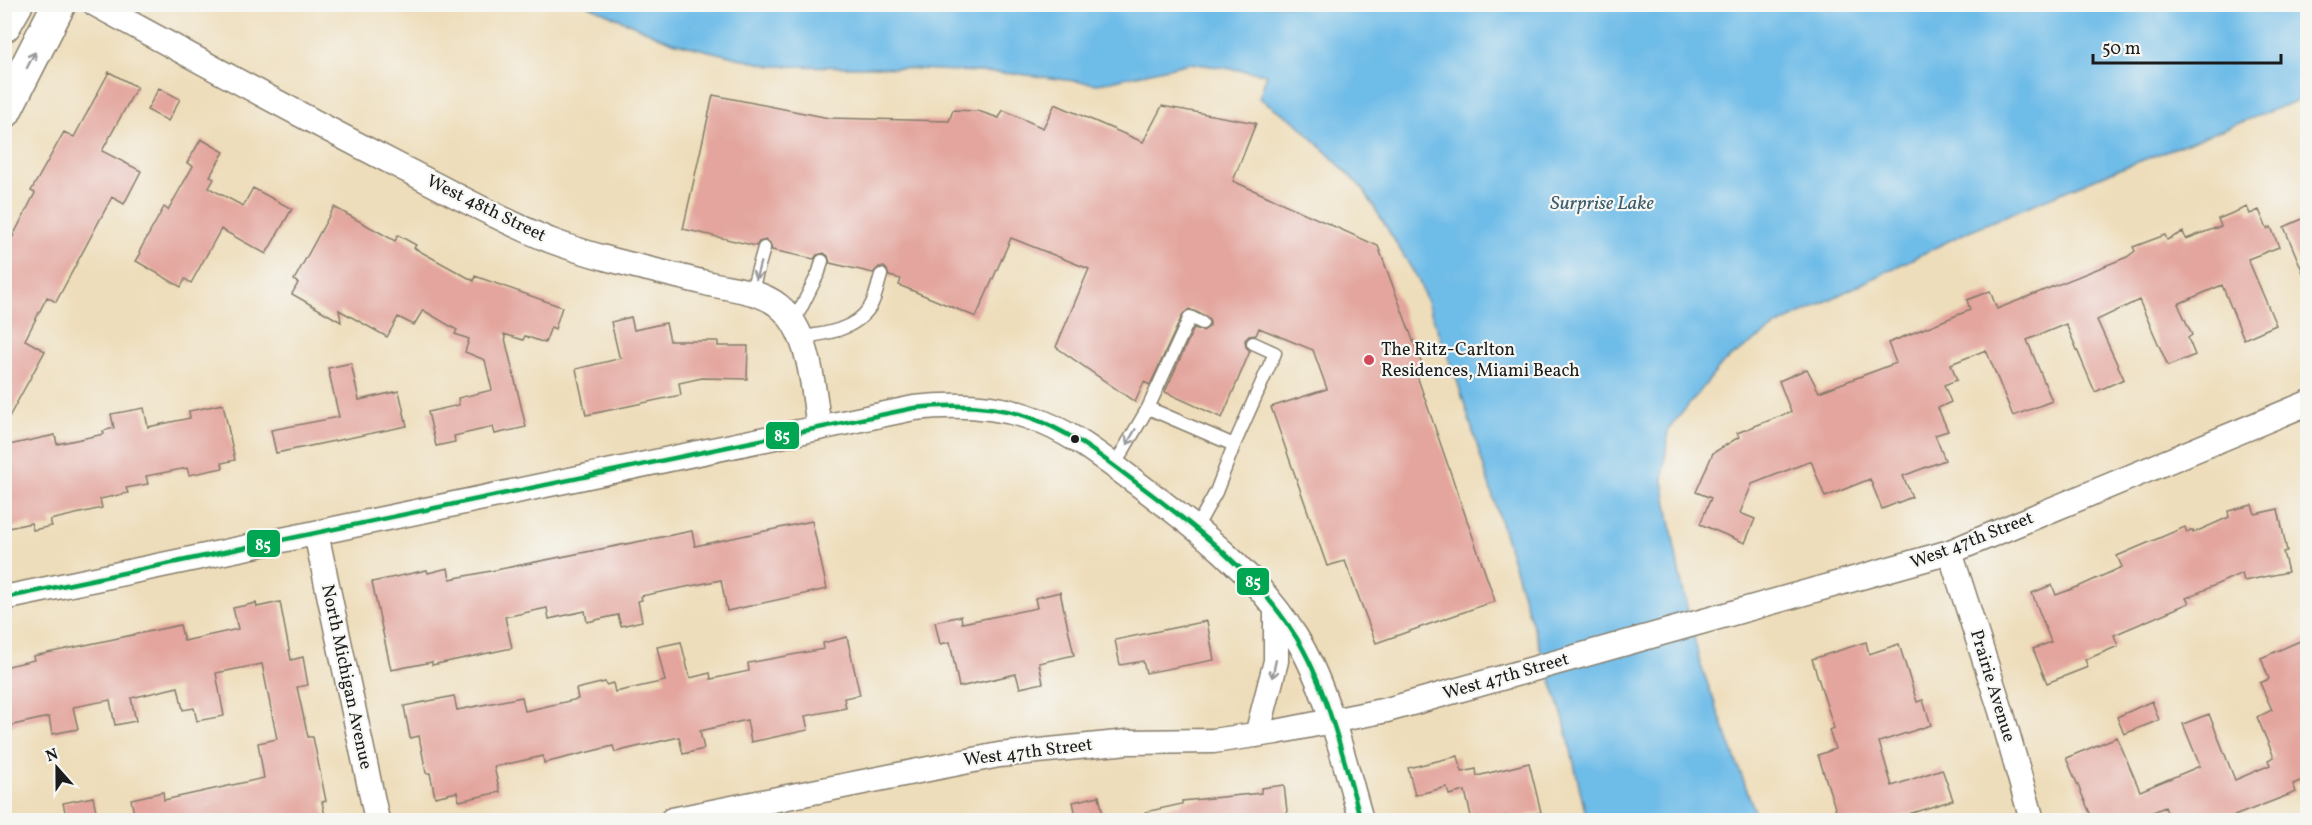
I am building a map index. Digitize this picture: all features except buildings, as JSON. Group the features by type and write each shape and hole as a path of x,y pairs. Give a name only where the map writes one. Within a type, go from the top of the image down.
{"main road":[{"path":"4,25 16,4"},
{"path":"4,112 59,4"}],"street":[{"name":"West 48th Street","path":"94,4 343,137 523,228 550,240 588,252 752,293 778,305 798,330"},
{"path":"798,330 819,428"},
{"name":"West 47th Street","path":"672,820 999,755 1100,744 1195,742 1257,735 1387,710 1950,552 2307,403"},
{"path":"4,598 914,408 946,405 994,409 1029,417 1067,434 1114,466 1196,528 1243,570 1276,611 1302,649 1332,722 1361,820"},
{"name":"North Michigan Avenue","path":"316,533 377,820"},
{"name":"Prairie Avenue","path":"1950,552 2032,820"},
{"path":"1257,735 1276,661 1276,611"}],"lane":[{"path":"752,293 764,248"},
{"path":"822,261 798,330 830,333 852,324 870,307 881,275"},
{"path":"1114,466 1148,408 1190,317 1202,323"},
{"path":"1196,528 1216,492 1275,353 1253,343"},
{"path":"1148,408 1234,445"}],"water":[{"name":"Surprise Lake","path":"587,5 2307,5 2307,97 2109,173 1969,231 1778,325 1723,363 1668,430 1663,481 1679,572 1700,663 1758,820 1587,820 1564,720 1458,383 1418,279 1363,189 1296,122 1259,98 1267,74 1190,63 1098,84 1019,74 875,67 771,66 672,42"}],"transit line":[{"name":"85","path":"4,598 914,408 956,406 998,409 1042,422 1098,454 1203,535 1263,592 1296,637 1317,679 1334,726 1361,820"}],"place":[{"name":"The Ritz-Carlton Residences, Miami Beach","path":"1369,360"}]}
